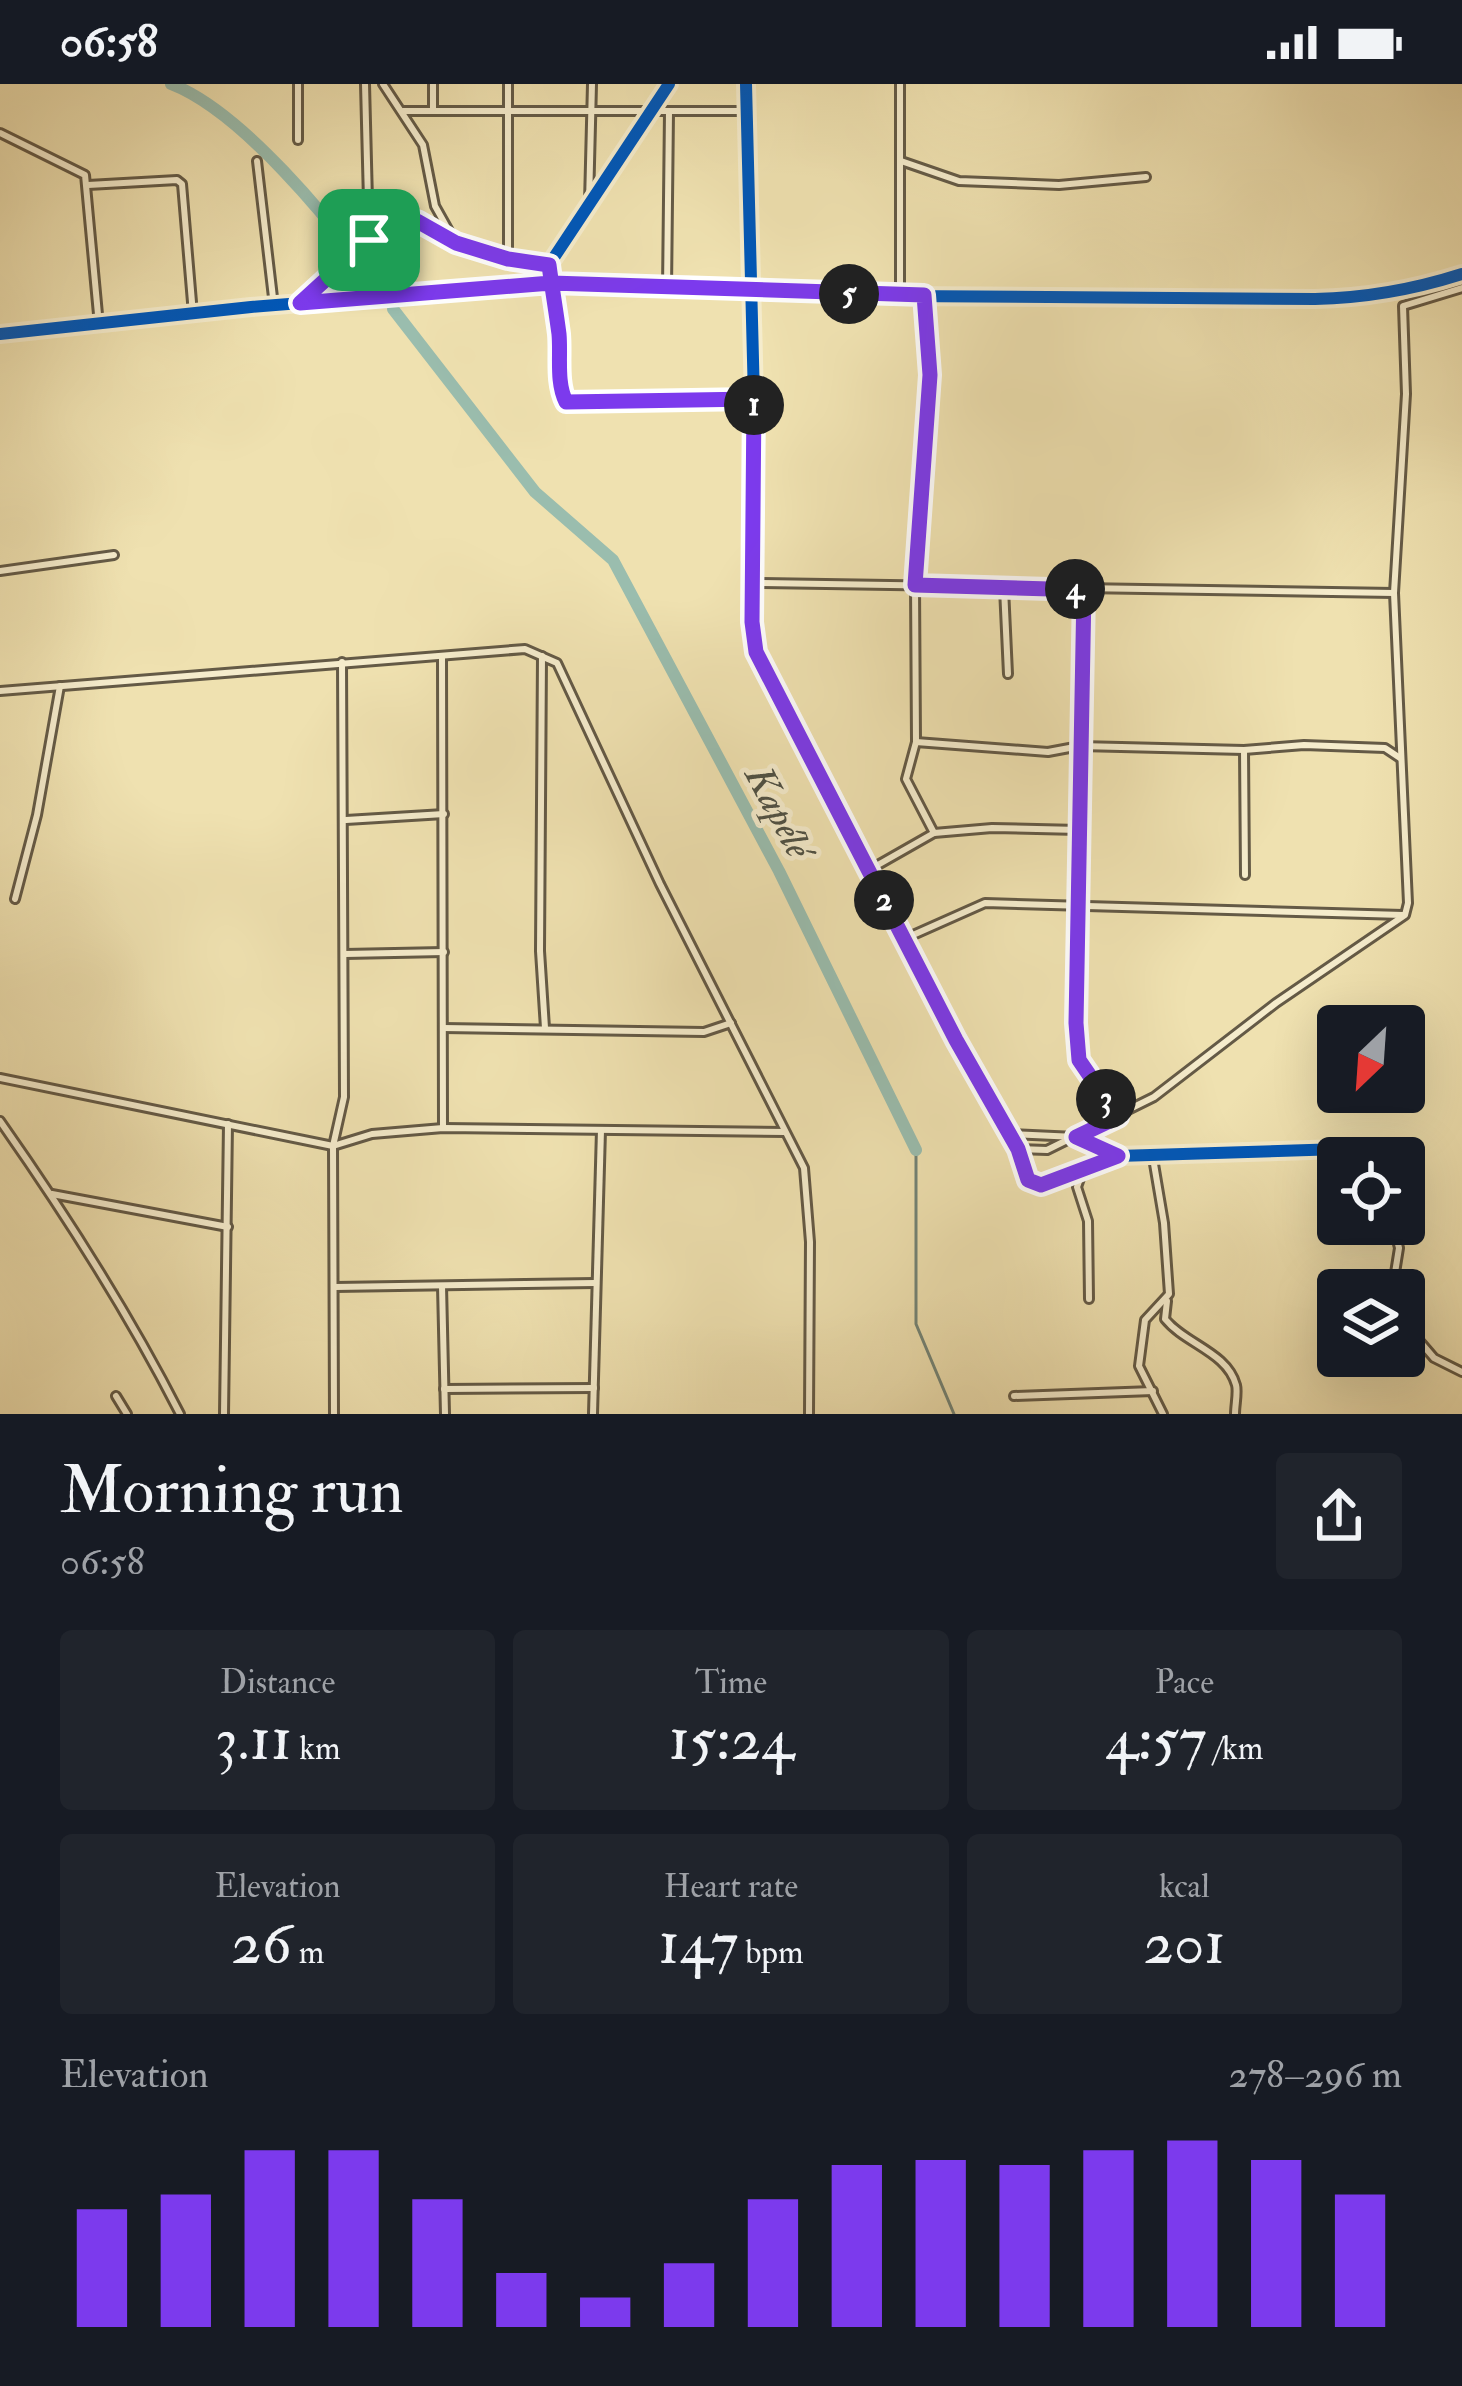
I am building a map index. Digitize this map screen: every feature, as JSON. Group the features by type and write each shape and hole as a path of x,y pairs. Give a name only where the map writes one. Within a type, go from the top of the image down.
{"street":[{"path":"298,84 298,140"},
{"path":"365,84 369,240"},
{"path":"383,84 422,145 435,206 456,243"},
{"path":"433,84 433,111"},
{"path":"508,84 508,259"},
{"path":"589,206 592,84"},
{"path":"669,84 549,265 560,385 566,402 754,399"},
{"path":"746,84 756,652 1018,1149 1028,1180 1041,1185 1118,1156 1317,1150"},
{"path":"900,84 900,296"},
{"path":"403,111 746,111"},
{"path":"667,289 669,112"},
{"path":"0,133 85,175 99,325"},
{"path":"257,160 274,306"},
{"path":"902,160 959,181 1058,185 1146,177"},
{"path":"88,184 177,180 182,184 194,314"},
{"path":"300,303 393,223 417,221 456,243 549,265"},
{"path":"0,334 551,283 900,296 1363,298 1408,291 1462,274"},
{"path":"1018,1149 1047,1150 1154,1096 1276,1003 1405,915 1394,593 1406,394 1403,306 1462,288"},
{"path":"924,295 930,375 915,585 916,742 906,779 934,833"},
{"path":"0,571 114,555"},
{"path":"754,583 1394,593"},
{"path":"1004,588 1008,674"},
{"path":"1084,590 1076,1023 1079,1060 1118,1117"},
{"path":"0,691 525,650 557,663 660,884 804,1168 810,1243 808,1414"},
{"path":"442,656 443,1128"},
{"path":"542,656 540,928 545,1028"},
{"path":"334,1414 333,1146 344,1097 342,662"},
{"path":"15,899 37,815 60,686"},
{"path":"916,742 1048,752 1080,746 1244,750 1304,745 1385,748 1400,758"},
{"path":"1244,750 1245,875"},
{"path":"344,820 444,814"},
{"path":"869,870 934,833 992,828 1079,830"},
{"path":"904,939 986,903 1405,915"},
{"path":"344,954 444,952"},
{"path":"443,1028 704,1032 730,1023"},
{"path":"0,1078 333,1146 372,1134 443,1128 785,1132"},
{"path":"0,1121 52,1194 145,1345 180,1414"},
{"path":"224,1414 228,1124"},
{"path":"593,1414 601,1129"},
{"path":"1009,1134 1076,1137 1118,1156"},
{"path":"1153,1157 1164,1223 1165,1319 1179,1337 1223,1363 1237,1386 1235,1414"},
{"path":"1084,1167 1077,1187 1088,1221 1089,1299"},
{"path":"52,1194 228,1227"},
{"path":"335,1287 597,1283"},
{"path":"442,1285 445,1414"},
{"path":"1163,1414 1139,1366 1145,1320 1167,1297"},
{"path":"1425,1348 1434,1358 1462,1372"},
{"path":"444,1389 594,1388"},
{"path":"1015,1396 1153,1391"},
{"path":"116,1396 127,1414"}],"waterway":[{"name":"Kapélé","path":"171,84 227,118 284,171 376,285"},
{"name":"Kapélé","path":"393,309 535,492 613,560 779,871 916,1150"},
{"name":"Kapélé","path":"916,1150 916,1324 954,1414"}],"cycle path":[{"path":"551,283 549,265 669,84"},
{"path":"746,84 756,653 956,1040 1018,1149 1028,1180 1041,1185 1118,1156 1317,1150"},
{"path":"0,334 251,307 551,283 900,296 1315,299 1389,292 1462,274"}],"route":[{"path":"369,240 300,303 551,283 924,295 930,375 915,585 1084,590 1076,1023 1079,1060 1118,1117 1076,1137 1118,1156 1041,1185 1028,1180 1018,1149 956,1040 756,652 752,622 754,399 566,402 560,385 558,329 551,283 549,265 456,243 417,221 393,223 369,240"}]}
